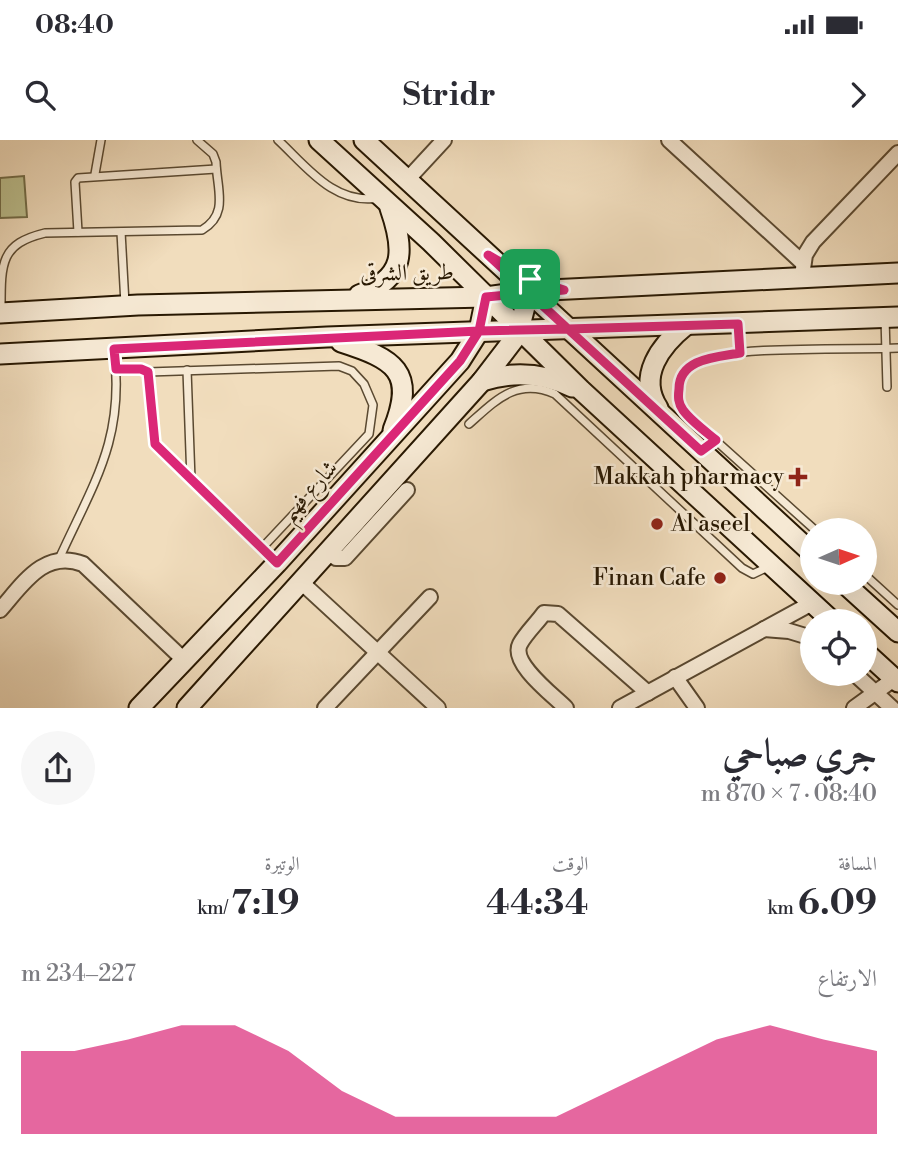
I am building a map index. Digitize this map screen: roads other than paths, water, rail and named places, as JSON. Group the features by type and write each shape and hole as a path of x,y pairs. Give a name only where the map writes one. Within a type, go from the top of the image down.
{"main road":[{"path":"319,140 581,390 613,432 705,505 819,609"},
{"path":"363,140 662,415 708,446 794,524 800,534"},
{"path":"348,299 379,288 398,264 400,237 385,201"},
{"path":"488,255 530,279 564,290"},
{"name":"طريق الشرقى","path":"1,313 125,306 486,297 803,271 898,273"},
{"path":"197,704 300,581 482,381 520,330 529,292"},
{"path":"479,331 486,297"},
{"path":"0,354 327,337 891,317"},
{"path":"662,415 653,401 651,369 656,355 686,324"},
{"name":"شارع فهيم","path":"138,708 388,442 460,361 479,331"},
{"path":"327,337 380,356 400,374 404,399 388,442"},
{"path":"482,381 499,376 528,374 557,380 581,390"},
{"path":"857,595 898,632"},
{"path":"877,663 896,680"}],"street":[{"path":"407,180 444,140"},
{"path":"670,140 803,271 813,242 898,153"},
{"path":"327,552 335,558 345,558 407,490"},
{"path":"0,610 36,570 59,559 83,564 183,659"},
{"path":"300,581 438,708"},
{"path":"326,708 430,597"},
{"path":"620,708 812,603"},
{"path":"566,708 523,666 518,654 519,645 544,613 551,611 558,614 648,693"},
{"path":"763,629 800,634"},
{"path":"676,677 697,708"},
{"path":"854,708 896,680"},
{"path":"868,686 892,708"}],"lane":[{"path":"95,174 101,140"},
{"path":"1,313 1,257 7,246 22,237 45,233 202,230 214,223 220,214 213,154 197,140"},
{"path":"278,140 338,193 362,201 385,201"},
{"path":"78,232 75,182 78,178 95,174 216,169"},
{"path":"121,232 125,306"},
{"path":"887,387 886,348 891,317"},
{"path":"738,324 740,353"},
{"path":"708,446 678,401 679,383 686,370 700,360 740,353 898,348"},
{"path":"59,559 101,474 115,425 114,349"},
{"path":"116,369 141,369 148,372 339,366 352,371 368,395 373,420 369,434 262,548"},
{"path":"187,370 191,480"},
{"path":"148,372 155,444 277,563"},
{"path":"470,424 501,395 534,387 555,394 613,432 691,520 747,572 759,573 771,565"},
{"path":"691,520 705,505"},
{"path":"794,524 800,526"},
{"path":"877,585 898,604"}],"place":[{"name":"Makkah pharmacy","path":"798,477"},
{"name":"Al aseel","path":"657,524"},
{"name":"Finan Cafe","path":"720,578"}]}
